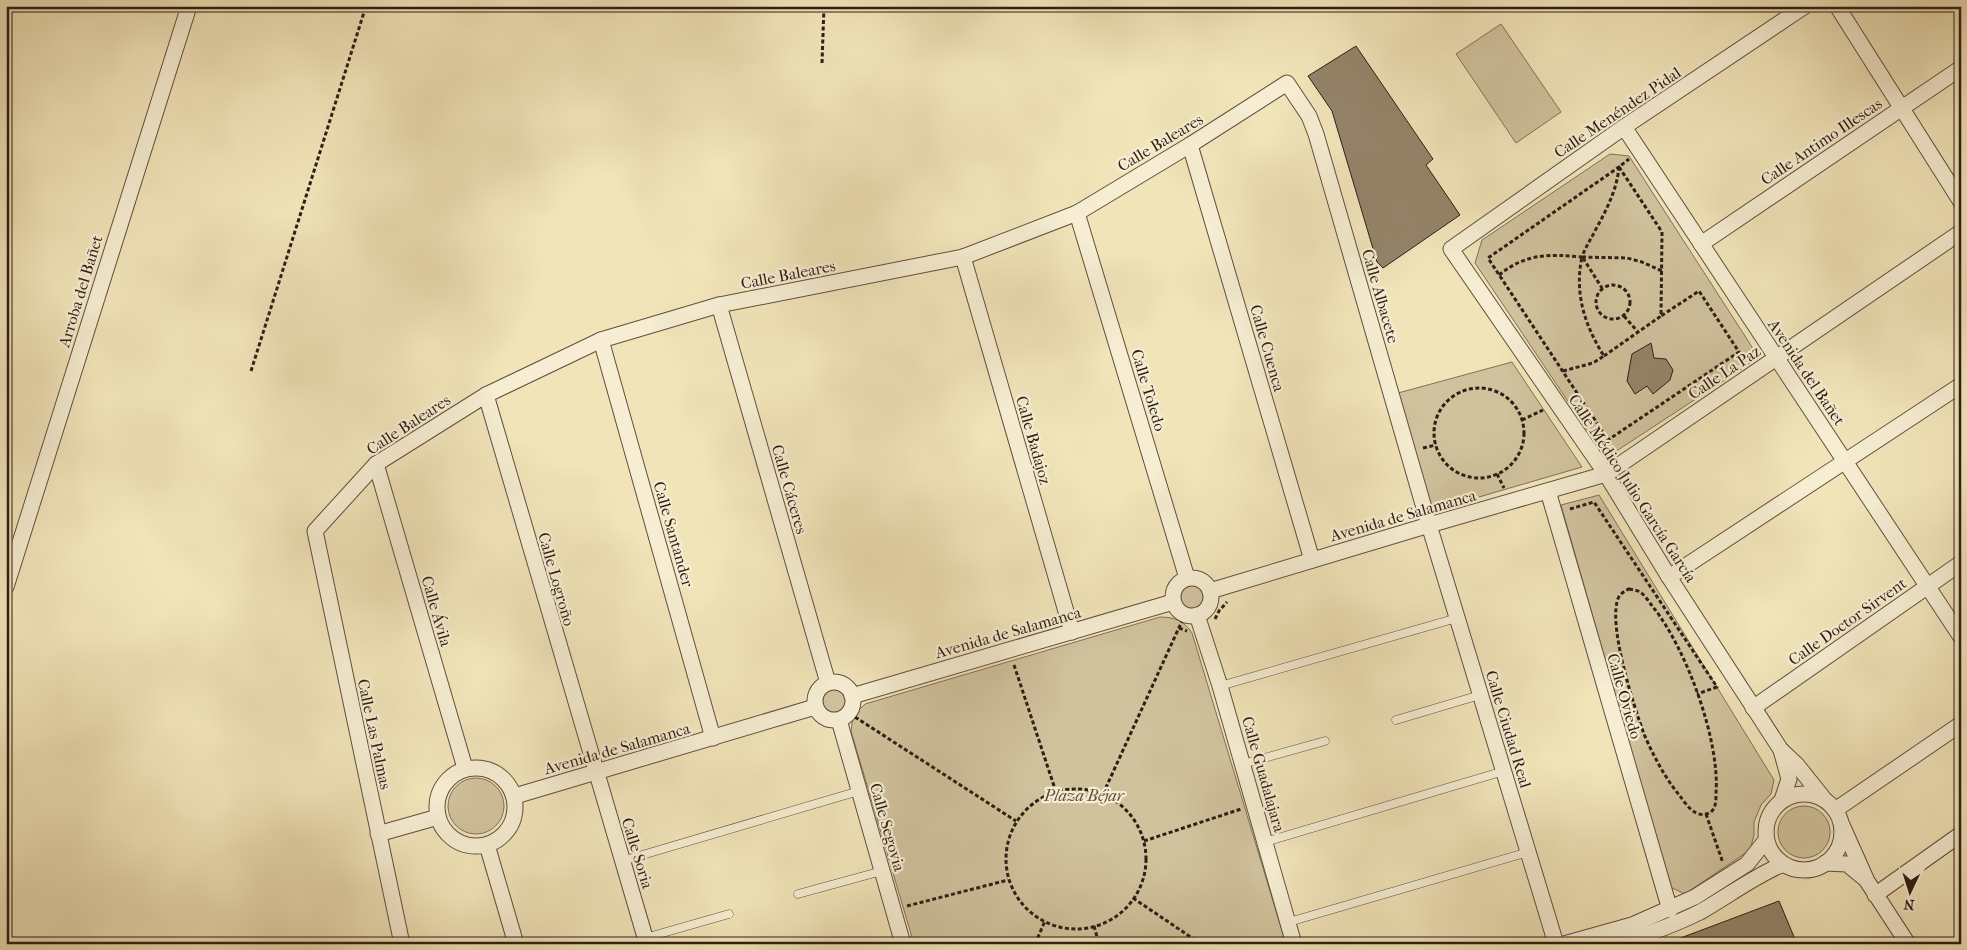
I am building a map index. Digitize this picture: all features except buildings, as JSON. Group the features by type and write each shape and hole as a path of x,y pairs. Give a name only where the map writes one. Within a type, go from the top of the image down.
{"street":[{"name":"Arroba del Bañet","path":"6,587 189,6"},
{"name":"Calle Menéndez Pidal","path":"1450,249 1624,127 1805,6"},
{"path":"1837,6 1961,202"},
{"name":"Calle Antimo Illescas","path":"1701,244 1961,68"},
{"name":"Calle Baleares","path":"316,531 376,464 486,395 601,340 719,305 963,257 1077,213 1190,146 1287,83"},
{"name":"Calle Albacete","path":"1287,83 1309,116 1316,134 1429,525"},
{"name":"Avenida del Bañet","path":"1624,127 1961,637"},
{"name":"Calle Cuenca","path":"1190,146 1312,560"},
{"name":"Calle Toledo","path":"1077,213 1187,578"},
{"name":"Calle La Paz","path":"1606,474 1961,232"},
{"name":"Calle Médico Julio García García","path":"1450,249 1606,474 1669,577 1781,750 1797,765 1833,811 1867,881 1908,944"},
{"name":"Calle Badajoz","path":"963,257 1072,632"},
{"name":"Calle Cáceres","path":"719,305 828,683"},
{"name":"Calle Santander","path":"601,340 713,738"},
{"path":"1669,577 1961,385"},
{"name":"Calle Logroño","path":"486,395 596,772"},
{"name":"Calle Ávila","path":"376,464 465,768"},
{"name":"Avenida de Salamanca","path":"1210,591 1606,474"},
{"name":"Calle Oviedo","path":"1548,491 1670,910"},
{"name":"Calle Ciudad Real","path":"1429,525 1556,944"},
{"name":"Calle Las Palmas","path":"316,531 402,944"},
{"name":"Calle Doctor Sirvent","path":"1753,708 1961,563"},
{"path":"1187,578 1201,580 1210,591 1211,599 1204,612 1192,615 1177,608 1173,602 1175,587 1187,578"},
{"name":"Avenida de Salamanca","path":"852,696 1173,602"},
{"name":"Calle Guadalajara","path":"1192,615 1220,686 1294,944"},
{"path":"828,683 843,685 852,696 853,704 843,716 832,720 824,718 815,707 817,692 828,683"},
{"name":"Avenida de Salamanca","path":"515,796 815,707"},
{"name":"Calle Segovia","path":"843,716 859,791 903,944"},
{"path":"1833,811 1961,724"},
{"name":"Calle Médico Julio García García","path":"1781,750 1789,779 1782,800"},
{"path":"481,767 496,772 508,782 515,796 516,811 511,826 501,838 487,845 472,846 457,841 445,831 438,817 437,802 442,787 452,776 465,768 481,767"},
{"name":"Calle Soria","path":"596,772 646,941"},
{"path":"1795,794 1810,794 1833,811 1841,838 1836,852 1825,863 1812,869 1797,869 1783,864 1772,853 1766,840 1766,825 1771,811 1782,800 1795,794"},
{"path":"378,834 438,817"},
{"path":"1875,895 1961,834"},
{"path":"1564,944 1632,925 1670,910 1695,897 1747,864 1766,840"},
{"path":"487,845 516,944"},
{"name":"Calle Médico Julio García García","path":"1825,863 1847,864 1867,881"},
{"path":"1618,944 1679,922 1762,873 1783,864"}],"lane":[{"path":"1220,686 1457,618"},
{"path":"1396,720 1480,695"},
{"path":"1242,764 1325,741"},
{"path":"1265,842 1504,771"},
{"path":"622,861 859,791"},
{"path":"1288,922 1528,852"},
{"path":"798,894 882,871"},
{"path":"646,941 729,914"}],"path":[{"path":"251,371 366,6"},
{"path":"822,63 824,6"},
{"path":"1604,356 1585,318 1579,280 1582,257 1586,245 1595,232 1613,195 1618,179 1618,166"},
{"path":"1618,166 1662,232 1661,316"},
{"path":"1563,371 1593,363 1699,291 1739,352 1608,440 1499,275 1488,258 1618,166"},
{"path":"1499,275 1513,266 1536,256 1551,254 1627,258 1662,271"},
{"path":"1582,257 1602,288"},
{"path":"1614,285 1620,286 1628,293 1630,304 1624,316 1609,319 1600,314 1596,304 1596,296 1602,288 1614,285"},
{"path":"1624,316 1638,332"},
{"path":"1480,388 1495,391 1508,398 1520,414 1524,426 1524,441 1519,454 1505,470 1489,477 1474,478 1456,471 1443,459 1436,445 1435,424 1441,409 1448,400 1466,390 1480,388"},
{"path":"1558,526 1570,522 1566,510 1594,502 1718,687 1697,694"},
{"path":"1630,589 1641,593 1659,615 1679,650 1697,694 1713,748 1717,780 1716,805 1712,812 1706,814 1700,815 1690,809 1676,792 1644,734 1621,656 1617,629 1617,600 1624,591 1630,589"},
{"path":"1103,794 1192,615"},
{"path":"1009,650 1056,792"},
{"path":"843,716 1016,821"},
{"path":"1073,788 1103,794 1129,813 1144,841 1145,868 1138,891 1123,911 1104,923 1080,929 1055,926 1030,913 1014,895 1008,880 1006,844 1016,821 1027,808 1047,794 1056,792 1073,788"},
{"path":"1144,841 1254,805"},
{"path":"1706,814 1724,867"},
{"path":"893,910 1008,880"},
{"path":"1133,898 1201,944"},
{"path":"1035,944 1044,921"},
{"path":"1094,926 1100,944"}],"green space":[{"path":"1501,24 1561,112 1516,143 1456,54"},
{"path":"1610,154 1629,156 1752,347 1749,364 1615,452 1600,449 1475,263 1482,240"},
{"path":"1512,362 1582,467 1431,511 1398,393"},
{"path":"1599,495 1774,780 1771,794 1761,805 1754,822 1754,835 1750,850 1685,894 1670,887 1561,505"},
{"path":"1192,583 1201,587 1205,596 1201,605 1192,609 1183,605 1179,596 1183,587"},
{"name":"Plaza Béjar","path":"1160,617 1179,620 1192,633 1286,944 914,944 851,731 853,716 865,704"},
{"path":"834,688 843,692 847,701 843,710 834,714 825,710 821,701 825,692"},
{"path":"476,778 491,783 499,791 504,806 499,821 491,829 476,834 461,829 453,821 448,806 453,791 461,783"},
{"path":"1799,806 1809,806 1823,813 1830,827 1830,837 1823,851 1809,858 1799,858 1789,854 1782,847 1778,837 1778,827 1782,817 1789,810"}]}
